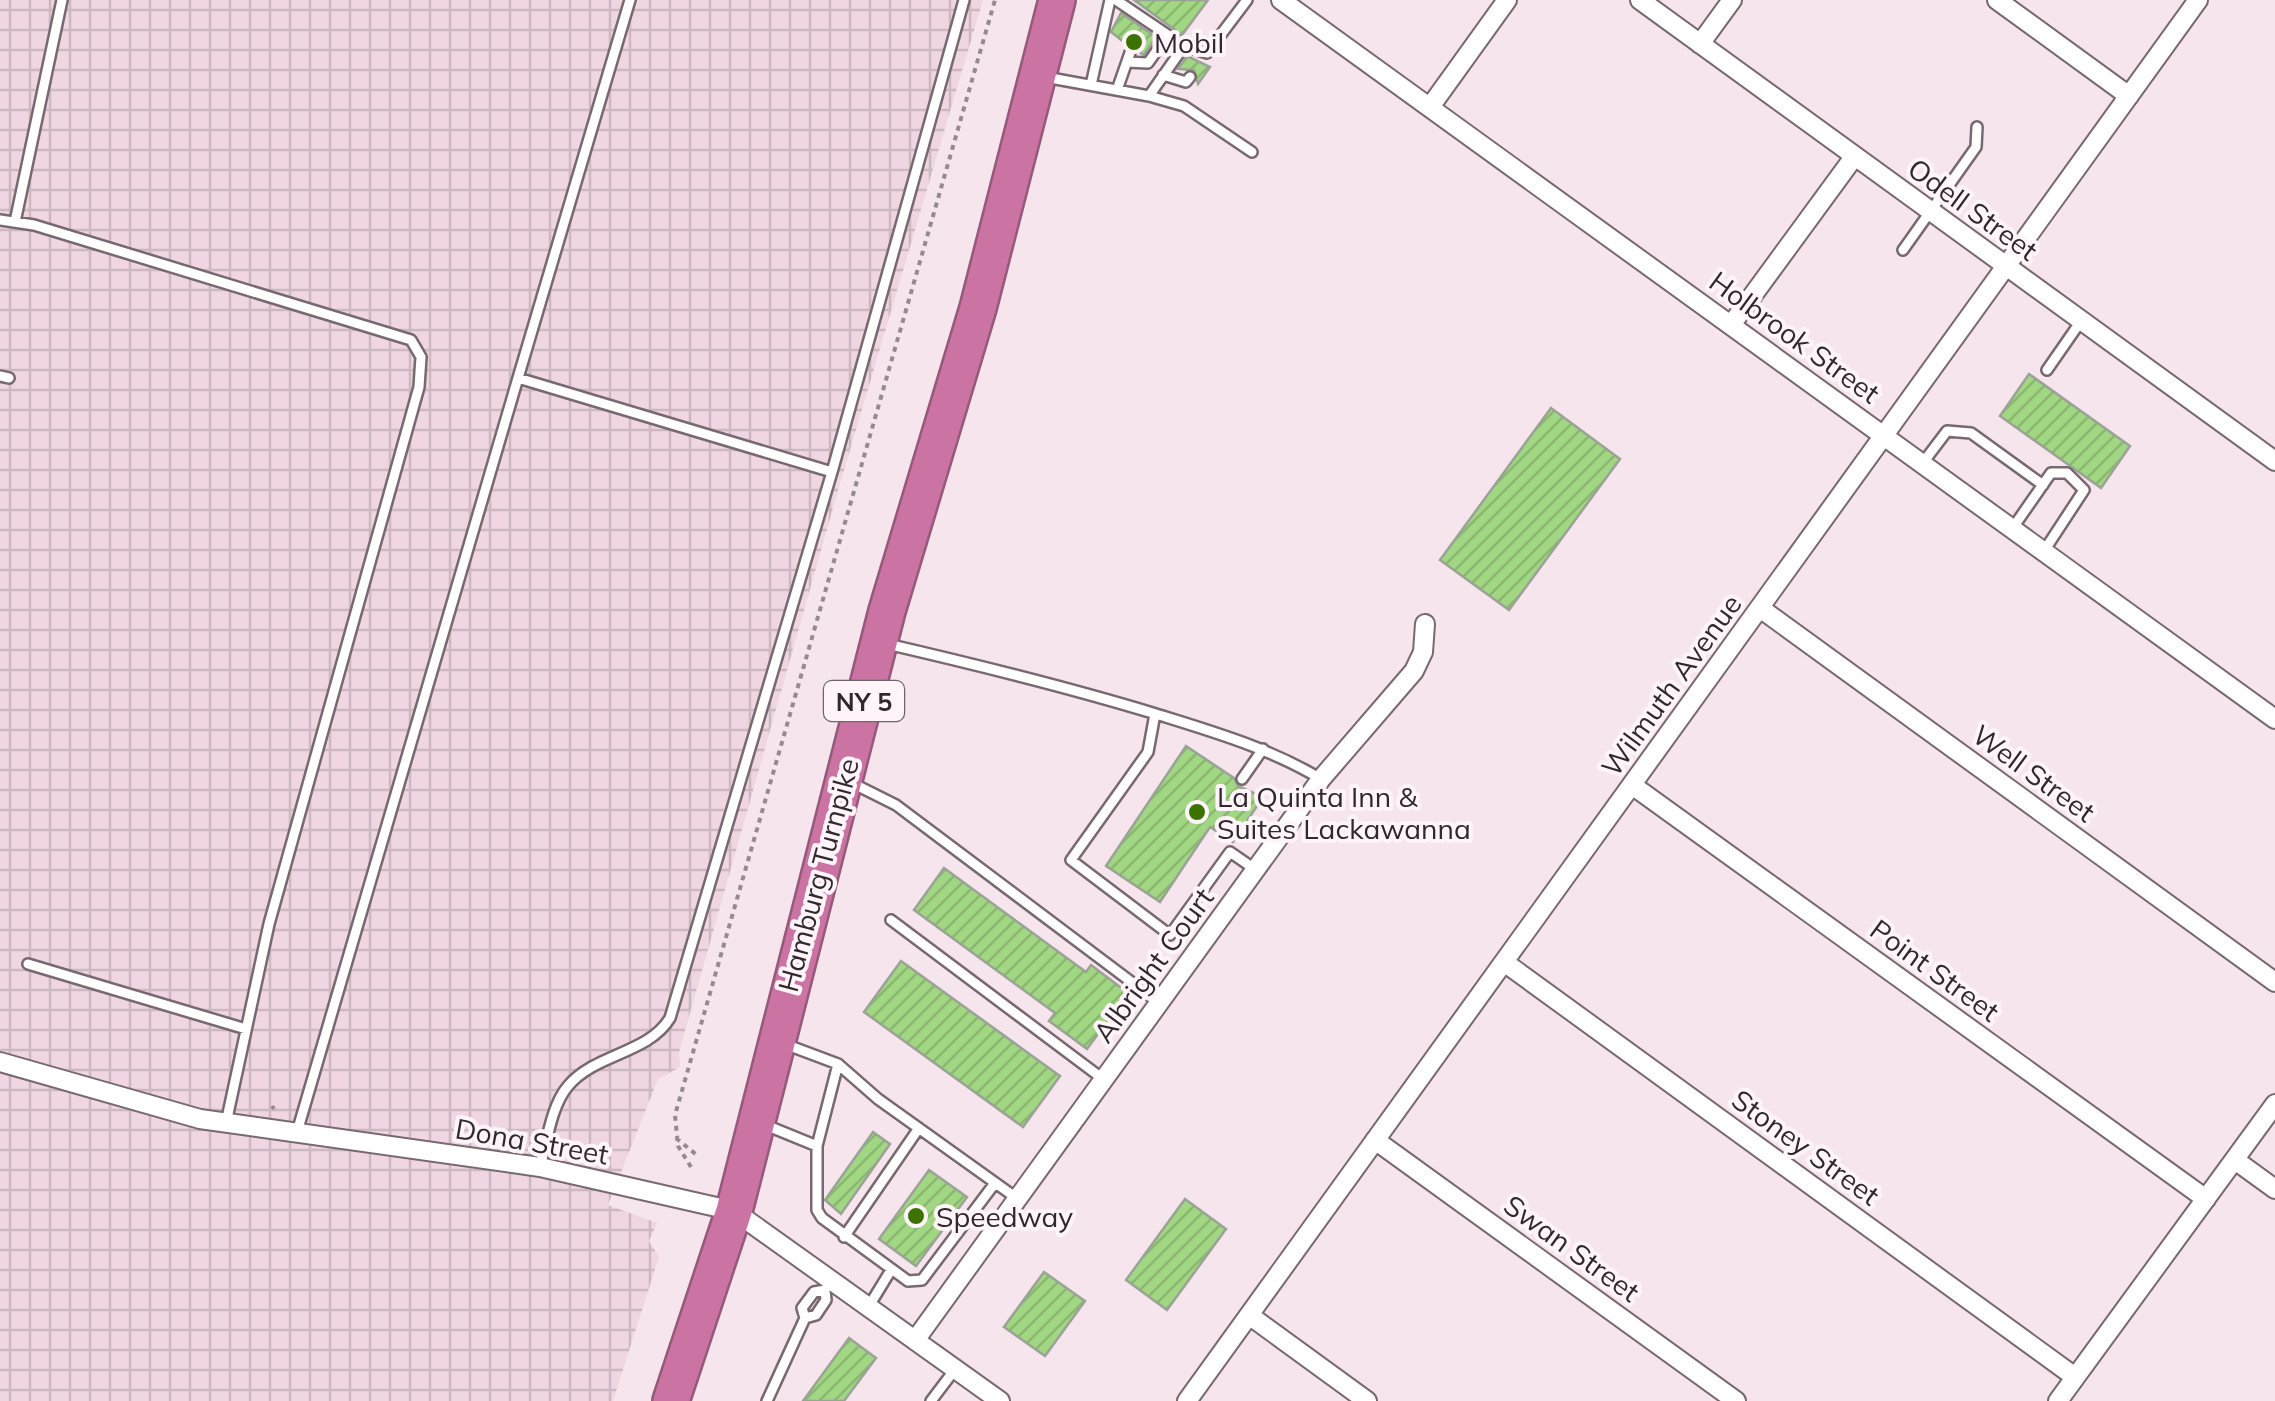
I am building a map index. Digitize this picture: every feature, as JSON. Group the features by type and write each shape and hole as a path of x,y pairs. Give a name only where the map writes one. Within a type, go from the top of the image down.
{"highway":[{"name":"Hamburg Turnpike","path":"671,1401 734,1210 879,643 978,308 1057,0"}],"street":[{"name":"Holbrook Street","path":"1282,0 2275,719"},
{"path":"1430,107 1507,0"},
{"name":"Odell Street","path":"1640,0 2275,461"},
{"path":"1700,44 1732,0"},
{"path":"1997,0 2129,96"},
{"name":"Wilmuth Avenue","path":"1187,1401 2198,0"},
{"path":"1731,325 1854,156"},
{"name":"Well Street","path":"1760,608 2275,982"},
{"name":"Albright Court","path":"916,1339 1321,779 1414,671 1424,652 1425,624"},
{"name":"Point Street","path":"1632,785 2206,1199"},
{"name":"Stoney Street","path":"1504,962 2075,1377"},
{"name":"Dona Street","path":"0,1062 226,1122 540,1168 734,1210 829,1285 869,1306 1000,1401"},
{"path":"2058,1401 2275,1104"},
{"name":"Swan Street","path":"1375,1140 1736,1401"},
{"path":"2235,1160 2275,1189"},
{"path":"1249,1315 1367,1401"}],"lane":[{"path":"15,222 62,0"},
{"path":"297,1132 630,0"},
{"path":"540,1168 566,1087 592,1065 660,1035 670,1018 832,472 964,0"},
{"path":"1091,85 1113,0 1140,23 1204,57 1246,0"},
{"path":"1127,62 1148,63 1167,36"},
{"path":"1149,96 1184,46"},
{"path":"1117,90 1132,48"},
{"path":"1164,75 1186,82 1190,78"},
{"path":"1038,76 1184,106 1252,152"},
{"path":"1903,250 1976,148 1977,127"},
{"path":"0,220 411,340 421,358 419,387 269,924 226,1122"},
{"path":"2046,370 2081,321"},
{"path":"518,378 832,472"},
{"path":"1922,464 1947,431 1964,430 2044,485"},
{"path":"2012,529 2058,471 2084,490 2044,552"},
{"path":"879,643 1047,680 1263,749 1321,779"},
{"path":"1156,714 1148,752 1071,860 1170,935 1230,852 1256,870"},
{"path":"1242,779 1263,749"},
{"path":"843,779 896,804 1160,1004"},
{"path":"891,920 1103,1079"},
{"path":"28,964 246,1029"},
{"path":"775,1041 838,1064 918,1128 1018,1199"},
{"path":"838,1064 817,1146 817,1210 844,1237 908,1281 928,1276 995,1183"},
{"path":"756,1121 817,1146"},
{"path":"844,1237 918,1128"},
{"path":"869,1306 891,1270"},
{"path":"767,1401 805,1318 802,1308 814,1292 829,1285"},
{"path":"932,1401 956,1368"}],"path":[{"path":"690,1165 676,1138 675,1115 995,0"},
{"path":"676,1138 698,1156"}],"shaded area":[{"path":"0,0 983,0 837,494 679,1052 680,1067 658,1079 608,1205 657,1223 649,1241 659,1257 613,1401 0,1401"}],"building":[{"path":"1134,0 1208,0 1182,35"},
{"path":"1121,13 1156,37 1144,55 1139,52 1137,41 1125,43 1111,32"},
{"path":"1187,56 1210,67 1198,84 1194,70 1178,69"},
{"path":"2029,374 2130,446 2101,488 2000,416"},
{"path":"1551,408 1620,459 1509,610 1440,560"},
{"name":"La Quinta Inn & Suites Lackawanna","path":"1186,746 1234,778 1238,786 1263,797 1233,842 1210,827 1160,902 1106,866"},
{"path":"944,868 1086,972 1091,965 1128,993 1087,1049 1049,1021 1055,1013 914,910"},
{"path":"901,961 1060,1076 1023,1127 864,1012"},
{"path":"873,1132 890,1144 841,1214 825,1200"},
{"path":"929,1170 967,1197 916,1266 879,1239"},
{"path":"1185,1199 1226,1229 1167,1310 1126,1280"},
{"path":"1044,1272 1085,1301 1045,1356 1004,1327"},
{"path":"849,1338 876,1358 844,1401 803,1401"}],"place":[{"name":"Mobil","path":"1134,42"},
{"name":"La Quinta Inn & Suites Lackawanna","path":"1197,812"},
{"name":"Speedway","path":"916,1216"}]}
